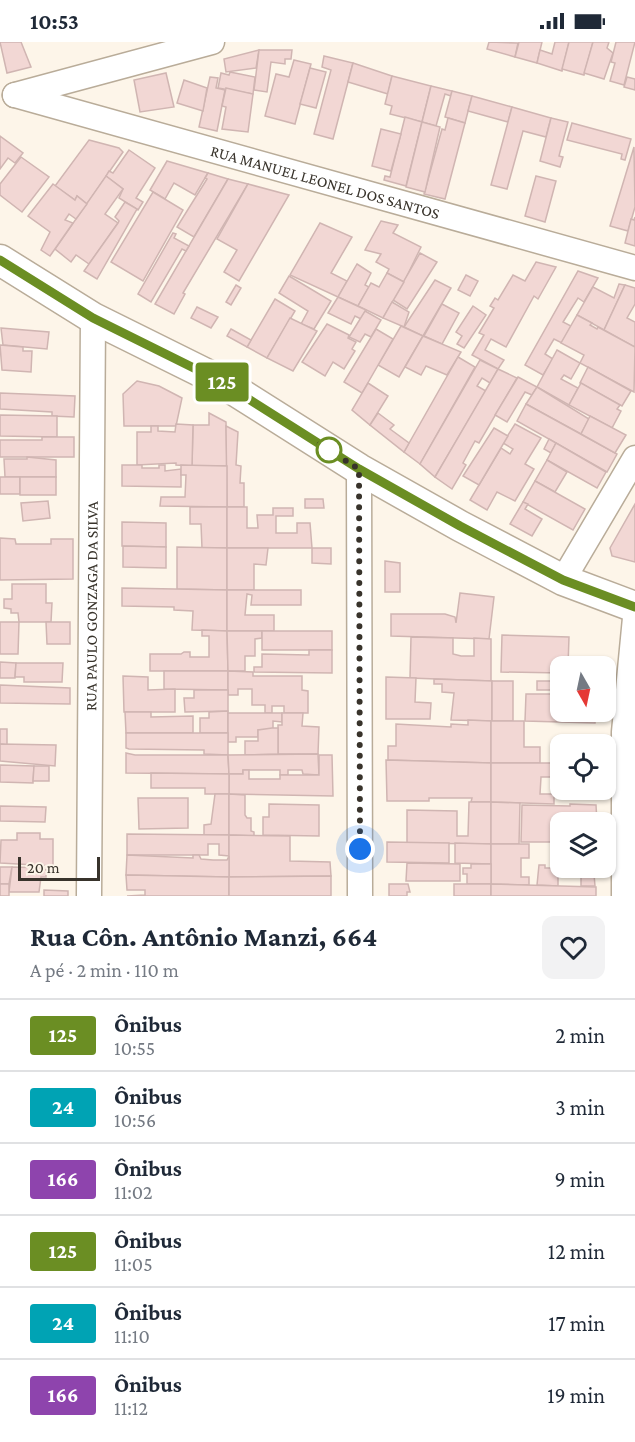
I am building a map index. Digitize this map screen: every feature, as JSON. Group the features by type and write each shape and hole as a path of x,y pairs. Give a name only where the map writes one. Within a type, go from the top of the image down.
{"street":[{"path":"8,97 212,42"},
{"name":"RUA MANUEL LEONEL DOS SANTOS","path":"8,97 635,268"},
{"path":"0,260 93,318 220,381 359,469 563,580 635,607"},
{"name":"RUA PAULO GONZAGA DA SILVA","path":"89,896 93,318"},
{"path":"563,580 635,458"},
{"path":"359,469 360,896"},
{"path":"624,896 624,732 635,618"}],"building":[{"path":"0,42 21,42 31,67 7,73"},
{"path":"489,42 518,43 515,57 487,49"},
{"path":"519,42 542,42 537,63 515,57"},
{"path":"555,42 569,42 562,71 537,63 540,50 552,54"},
{"path":"569,42 593,42 584,75 562,69"},
{"path":"593,42 609,42 607,48 613,53 604,79 584,73"},
{"path":"616,42 635,42 624,85 610,81 615,63 611,62"},
{"path":"259,50 256,68 226,72 224,59"},
{"path":"259,50 292,50 291,59 285,59 285,64 271,62 267,92 254,90"},
{"path":"324,56 353,63 333,139 314,134 331,70 322,67"},
{"path":"294,60 311,64 295,124 265,116 276,74 289,77"},
{"path":"353,63 392,76 388,94 348,82"},
{"path":"310,68 326,72 316,108 300,104"},
{"path":"230,72 255,77 253,94 218,88 221,73 229,75"},
{"path":"166,73 174,107 140,112 134,80"},
{"path":"392,76 431,86 422,122 390,114 392,106 385,104"},
{"path":"210,77 218,78 216,88 225,90 217,131 199,127"},
{"path":"627,77 635,79 635,90 624,87"},
{"path":"184,80 207,88 203,111 177,103"},
{"path":"431,86 452,91 451,96 445,94 436,126 422,122"},
{"path":"226,88 253,94 248,132 222,129 226,107 222,106"},
{"path":"452,91 472,96 465,123 445,117"},
{"path":"472,96 512,107 508,122 468,111"},
{"path":"512,107 551,118 546,137 523,131 507,189 491,185"},
{"path":"405,117 422,122 406,186 384,180 385,176 390,177"},
{"path":"448,118 465,123 445,199 424,194 442,129 445,130"},
{"path":"551,118 568,122 559,156 563,157 560,167 540,161"},
{"path":"422,122 440,127 425,192 406,187"},
{"path":"572,123 631,139 625,160 621,159 622,154 567,140"},
{"path":"381,129 401,134 391,171 372,166"},
{"path":"0,136 23,153 15,163 8,158 0,169"},
{"path":"89,140 119,148 123,152 87,204 77,196 75,200 55,186"},
{"path":"634,147 635,207 628,231 610,226"},
{"path":"129,150 155,168 136,198 143,202 138,210 119,198 123,189 106,176 109,171 113,173"},
{"path":"21,157 49,177 22,212 0,195 0,184"},
{"path":"167,161 208,173 195,195 174,183 165,199 150,190"},
{"path":"208,173 228,179 194,237 177,227 207,179 205,178"},
{"path":"106,176 123,189 105,214 118,223 89,264 76,255 71,262 55,249"},
{"path":"536,176 556,181 545,222 525,216"},
{"path":"228,179 248,184 183,293 185,294 174,314 155,304"},
{"path":"53,184 75,200 77,196 87,204 76,219 69,214 65,220 73,223 50,256 41,250 50,232 28,216"},
{"path":"248,184 289,195 239,281 224,272 237,250 217,239"},
{"path":"153,192 183,210 143,281 111,262"},
{"path":"125,202 137,209 97,279 84,271 118,223 115,217"},
{"path":"635,217 635,246 625,243 631,219 634,220"},
{"path":"381,221 398,225 393,233 421,247 404,282 387,273 389,269 376,262 381,254 365,250"},
{"path":"320,223 352,237 331,273 347,281 338,297 290,275"},
{"path":"173,233 176,234 174,238 189,246 186,251 182,249 151,302 138,294"},
{"path":"420,253 437,262 407,309 393,300"},
{"path":"536,262 556,267 538,299 534,296 506,347 491,339 485,350 504,360 498,369 472,355 484,335 479,333 494,308 490,306 495,298 498,300 513,275 525,281"},
{"path":"357,264 371,273 365,285 369,287 358,306 338,297"},
{"path":"578,271 598,278 584,302 578,298 563,322 571,326 562,343 554,339 545,354 553,359 543,375 525,365"},
{"path":"387,273 404,282 383,318 358,306 371,283 379,287"},
{"path":"466,275 478,281 470,296 458,290"},
{"path":"289,276 331,301 314,329 301,324 308,311 279,293"},
{"path":"435,280 451,288 423,336 404,327"},
{"path":"619,284 625,285 604,330 577,315 593,287 614,298"},
{"path":"236,285 241,288 231,305 226,302"},
{"path":"625,285 635,288 635,304 627,318 635,322 635,347 604,330"},
{"path":"338,297 366,310 361,319 355,316 351,324 328,313"},
{"path":"275,299 295,311 267,358 247,347"},
{"path":"392,302 409,312 404,327 383,318"},
{"path":"442,304 459,313 442,344 424,336"},
{"path":"473,306 486,315 464,348 457,344 462,336 456,332"},
{"path":"197,307 218,317 211,328 191,318"},
{"path":"365,311 381,320 371,337 365,334 360,342 349,337"},
{"path":"577,315 592,323 590,325 597,329 598,327 635,347 634,392 580,363 584,355 561,343"},
{"path":"290,318 317,331 293,371 267,358"},
{"path":"327,324 349,335 348,338 356,342 352,349 355,351 344,369 333,362 325,376 302,362"},
{"path":"401,326 423,336 399,377 378,365"},
{"path":"1,328 49,332 47,349 3,345"},
{"path":"231,329 251,340 247,347 227,336"},
{"path":"376,329 393,339 362,393 344,382"},
{"path":"423,336 461,352 447,375 426,366 421,375 405,367"},
{"path":"0,345 23,347 23,351 32,351 31,372 2,370"},
{"path":"557,350 580,363 571,379 564,375 561,379 578,388 569,405 537,387"},
{"path":"458,357 475,367 420,464 404,452"},
{"path":"480,360 498,369 490,383 482,378 477,386 486,391 435,477 420,464"},
{"path":"588,367 631,391 622,406 580,383"},
{"path":"498,369 517,378 479,443 475,441 463,463 466,465 452,489 435,477"},
{"path":"518,377 537,387 532,395 525,392 507,422 495,415"},
{"path":"137,381 159,386 182,398 176,426 124,426 123,394"},
{"path":"368,383 388,396 370,425 352,410"},
{"path":"581,383 620,405 617,409 621,411 612,428 569,405"},
{"path":"537,387 589,419 581,434 526,404"},
{"path":"0,393 75,396 74,417 52,416 52,412 0,409"},
{"path":"526,404 617,454 607,472 517,421"},
{"path":"209,413 226,422 227,466 192,466 193,425 209,425"},
{"path":"378,413 394,425 390,429 409,443 404,452 370,425"},
{"path":"0,415 57,416 57,437 0,436"},
{"path":"590,416 626,435 615,453 581,434"},
{"path":"176,424 193,425 192,466 176,465 176,463 137,465 137,432 151,432 151,426 158,426 158,431 175,432"},
{"path":"515,424 541,438 525,464 534,469 515,501 497,492 487,510 470,500 501,448 510,454 513,449 503,443"},
{"path":"226,426 238,432 236,465 241,466 240,483 244,483 244,507 227,507"},
{"path":"494,428 508,436 479,485 463,476"},
{"path":"42,437 74,437 74,457 0,457 0,440 42,440"},
{"path":"549,439 556,443 551,453 544,449"},
{"path":"556,443 606,472 597,488 547,460"},
{"path":"27,457 56,460 56,477 5,477 4,459 27,459"},
{"path":"547,460 567,472 555,492 535,481"},
{"path":"122,465 159,468 159,465 165,465 165,471 181,469 181,487 122,486"},
{"path":"181,465 227,466 227,507 160,506 161,497 185,497 186,475 181,475"},
{"path":"0,477 20,477 20,494 0,494"},
{"path":"20,477 56,477 56,495 20,495"},
{"path":"535,481 585,509 573,530 523,502"},
{"path":"305,499 323,499 324,508 305,508"},
{"path":"48,501 50,518 23,521 21,503"},
{"path":"523,502 528,504 525,509 542,519 532,536 510,524"},
{"path":"635,504 635,562 612,556 610,548"},
{"path":"190,507 227,507 227,548 202,548 201,524 190,524"},
{"path":"227,507 247,507 247,528 258,528 257,515 273,515 273,508 293,508 293,516 276,516 276,533 297,533 297,523 310,523 312,548 227,548"},
{"path":"122,522 166,523 166,547 122,546"},
{"path":"0,538 15,539 16,544 51,544 51,539 73,539 73,579 0,580"},
{"path":"123,546 166,547 166,568 123,567"},
{"path":"177,547 227,548 227,590 177,589"},
{"path":"227,548 268,548 266,565 254,564 254,590 227,590"},
{"path":"312,548 331,548 331,564 312,563"},
{"path":"385,561 400,563 400,592 385,592"},
{"path":"12,584 46,584 46,603 52,603 51,622 19,622 18,613 11,613 11,609 4,608 4,599 12,599"},
{"path":"122,588 227,590 227,631 192,630 193,611 174,610 174,607 122,606"},
{"path":"227,590 301,590 301,605 251,605 252,595 247,594 245,615 274,615 274,631 227,631"},
{"path":"460,593 494,597 489,639 391,636 391,614 445,614 455,617 456,623"},
{"path":"0,622 19,622 18,654 0,654"},
{"path":"46,622 70,622 70,644 47,644"},
{"path":"202,630 227,631 228,671 150,671 150,654 190,652 190,657 209,657 209,636 202,636"},
{"path":"227,631 262,631 262,638 255,639 255,656 245,656 245,671 228,671"},
{"path":"262,631 332,631 332,650 262,650"},
{"path":"502,635 569,637 568,656 550,656 550,673 501,672"},
{"path":"411,637 453,638 453,654 461,656 474,656 474,638 491,639 491,681 410,678"},
{"path":"309,650 332,650 332,673 254,672 254,667 262,667 262,654 309,655"},
{"path":"0,662 16,663 15,678 0,678"},
{"path":"16,663 63,663 62,682 24,682 24,677 15,677"},
{"path":"164,671 228,671 228,690 164,689"},
{"path":"228,671 253,672 253,676 302,676 302,690 308,691 308,713 284,713 284,706 272,706 272,713 265,713 265,705 252,705 252,689 238,689 238,695 228,695"},
{"path":"123,676 148,677 148,690 175,689 175,712 124,712"},
{"path":"386,677 416,678 415,702 431,703 430,719 386,719"},
{"path":"434,679 492,681 492,721 451,720 454,693 442,692 442,684 434,684"},
{"path":"492,681 513,681 513,721 492,721"},
{"path":"537,681 550,681 550,690 537,690"},
{"path":"0,685 70,688 70,704 0,703"},
{"path":"194,690 228,690 228,711 185,712 184,698 194,698"},
{"path":"526,694 550,694 550,722 525,721"},
{"path":"228,711 228,733 200,733 200,718 209,718 209,712"},
{"path":"125,712 151,712 151,717 193,716 193,733 126,733"},
{"path":"228,713 282,713 282,722 273,721 273,730 258,730 258,737 236,737 236,742 228,742"},
{"path":"282,713 303,713 302,726 319,727 318,754 278,754 278,725 282,725"},
{"path":"468,720 491,721 491,763 388,760 388,746 396,746 396,724 451,727 451,724 468,725"},
{"path":"491,721 524,721 524,747 540,747 540,763 491,763"},
{"path":"278,728 278,754 245,755 245,741 258,741 258,730"},
{"path":"0,729 7,729 7,745 0,744"},
{"path":"126,733 228,733 228,755 204,754 204,750 129,749 126,748"},
{"path":"0,744 56,745 55,766 0,761"},
{"path":"126,753 135,755 228,755 229,774 126,773"},
{"path":"318,754 319,775 303,774 302,770 288,770 288,775 280,775 280,770 243,770 243,774 229,774 228,755"},
{"path":"319,755 332,755 333,796 229,794 229,774 243,774 243,770 249,770 249,779 280,779 280,775 319,775"},
{"path":"386,760 491,763 491,802 471,802 472,798 387,801"},
{"path":"491,763 550,763 550,777 541,777 540,794 550,794 550,800 554,800 554,804 491,802"},
{"path":"0,765 34,766 33,783 0,782"},
{"path":"34,766 49,766 49,781 33,781"},
{"path":"151,773 229,774 229,794 205,794 205,788 151,788"},
{"path":"215,794 229,794 229,835 204,835 204,825 211,824"},
{"path":"229,794 245,795 245,815 251,818 251,831 254,832 254,836 229,835"},
{"path":"138,798 188,798 188,828 139,829"},
{"path":"469,802 491,802 491,844 407,843 407,810 457,811 457,836 468,836"},
{"path":"491,802 520,803 519,844 491,844"},
{"path":"269,804 319,805 319,836 263,835 263,817 269,817"},
{"path":"570,804 596,805 596,812 550,812 550,842 521,842 522,805 570,806"},
{"path":"0,806 46,807 45,822 0,821"},
{"path":"17,833 40,833 40,839 53,839 53,866 0,863 1,840 17,840"},
{"path":"127,834 229,835 229,856 219,855 219,844 208,844 208,855 127,855"},
{"path":"229,835 290,836 290,861 330,862 331,876 229,877"},
{"path":"387,842 449,843 449,863 387,862"},
{"path":"455,843 491,844 491,864 455,863"},
{"path":"491,844 529,844 529,858 521,858 521,877 529,877 529,885 491,884"},
{"path":"127,855 193,858 193,855 199,855 201,859 213,860 227,860 229,856 229,877 126,875"},
{"path":"407,863 460,864 460,881 406,881"},
{"path":"471,864 491,864 491,884 467,884 467,874 463,874 463,868 471,868"},
{"path":"539,865 550,868 550,878 558,878 558,886 537,885"},
{"path":"0,867 12,867 9,884 0,884"},
{"path":"12,867 46,868 46,877 41,877 39,892 9,892"},
{"path":"126,875 229,877 229,896 127,896 145,895 145,890 127,890"},
{"path":"331,876 331,896 229,896 229,877"},
{"path":"581,878 594,878 595,886 581,886"},
{"path":"0,884 9,884 9,896 0,896"},
{"path":"389,884 408,884 410,892 407,892 407,896 389,896"},
{"path":"454,884 491,884 491,896 454,896"},
{"path":"491,884 596,887 596,896 491,896"},
{"path":"44,890 68,891 68,896 44,896"}],"bus line":[{"name":"125","path":"0,260 93,318 220,381 359,469 460,526 563,580 635,607"}],"route":[{"path":"329,450 319,444 359,469 360,849"}]}
